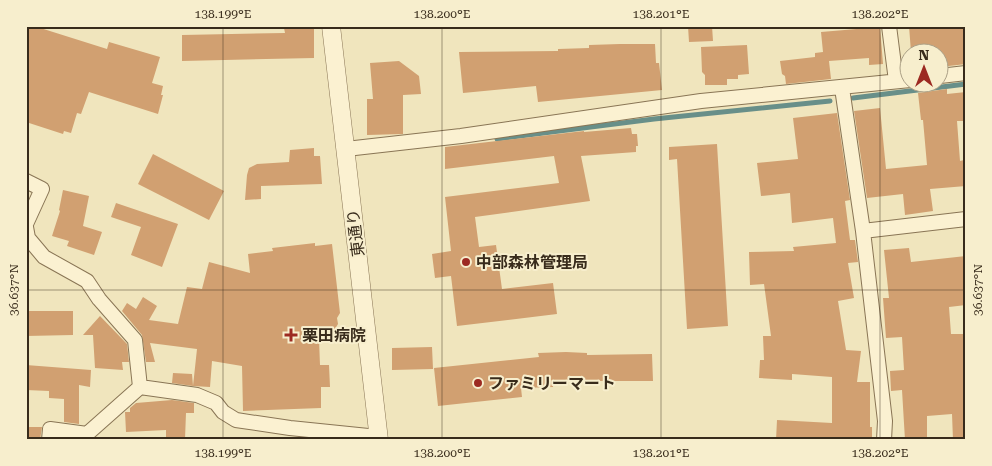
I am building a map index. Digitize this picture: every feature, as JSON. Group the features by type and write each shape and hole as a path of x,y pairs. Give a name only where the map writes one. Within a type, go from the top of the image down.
{"street":[{"name":"東通り","path":"332,26 379,438"},
{"path":"889,26 900,69"},
{"path":"950,75 966,74"},
{"path":"346,149 461,136 701,102 900,81"},
{"path":"842,88 863,230 885,421 884,440"},
{"path":"26,181 42,189 26,226 28,238 44,257 87,281 99,299 135,340 140,386"},
{"path":"863,230 966,219"},
{"path":"140,386 197,395 216,403 223,412 236,420 379,438"},
{"path":"49,440 50,429 87,434 140,386"}],"building":[{"path":"26,26 34,26 107,49 109,42 160,57 152,83 163,86 161,95 163,95 158,114 89,92 81,114 77,113 71,133 64,131 63,134 26,122"},
{"path":"688,26 712,26 713,41 689,42"},
{"path":"909,26 966,26 966,64 950,66 950,42 910,42"},
{"path":"880,27 883,64 869,65 869,58 829,61 831,79 786,84 780,61 815,57 815,53 823,52 821,32"},
{"path":"284,28 314,28 314,58 182,61 182,35 285,33"},
{"path":"655,44 656,63 659,63 662,90 538,102 536,86 463,93 459,52 558,51 558,49 589,48 589,45"},
{"path":"747,45 749,74 738,75 738,79 727,79 727,85 705,85 705,75 702,72 701,47"},
{"path":"399,61 419,76 421,94 403,95 403,134 367,135 367,99 373,99 370,63"},
{"path":"947,92 947,94 966,92 966,121 957,121 960,161 964,160 966,186 930,189 933,211 905,215 903,194 867,198 854,111 880,108 886,169 927,165 923,120 921,120 918,93"},
{"path":"837,113 850,200 845,201 850,240 855,240 858,262 848,263 854,298 838,301 846,350 861,351 857,382 870,382 870,427 872,427 872,440 776,440 777,420 832,423 832,377 792,374 792,380 759,378 760,360 764,360 763,336 771,336 764,284 750,285 749,252 794,251 793,247 836,243 833,218 792,223 790,193 761,196 757,163 798,159 793,118"},
{"path":"631,128 632,134 637,134 638,146 636,146 636,152 581,156 590,201 475,217 479,247 496,245 502,289 553,283 557,314 457,326 451,276 435,278 432,254 451,251 445,197 559,183 554,156 445,169 445,147 584,131"},
{"path":"717,144 728,326 687,329 677,159 669,160 669,147"},
{"path":"314,148 314,156 320,156 322,184 261,186 261,199 245,200 249,168 257,164 289,162 290,150"},
{"path":"153,154 224,191 209,220 138,184"},
{"path":"63,190 89,196 83,226 102,232 94,255 67,246 69,241 52,236 60,211"},
{"path":"116,203 178,224 162,267 131,255 141,227 111,217"},
{"name":"栗田病院","path":"315,243 315,246 332,244 340,313 337,318 338,324 333,332 334,337 319,339 320,365 329,365 330,387 321,387 321,408 243,411 242,366 212,361 210,387 193,386 197,349 150,343 155,362 146,362 142,335 122,311 127,303 136,309 143,297 157,306 149,320 178,324 187,287 202,289 209,262 250,273 248,254 273,251 272,248"},
{"path":"909,248 911,262 966,256 966,305 949,307 951,334 964,334 966,359 966,440 953,440 952,414 927,416 927,440 905,440 902,390 891,391 890,371 904,370 902,337 886,338 883,298 889,298 884,250"},
{"path":"26,311 73,311 73,335 26,336"},
{"path":"100,316 127,344 129,362 122,362 123,370 95,368 93,335 83,335"},
{"path":"432,347 433,369 392,370 392,348"},
{"path":"538,353 587,353 587,355 652,354 653,381 553,381 553,387 521,388 522,397 438,406 434,368 539,357"},
{"path":"26,365 91,370 90,387 79,385 79,424 64,422 64,399 49,398 49,391 26,390"},
{"path":"173,373 192,374 193,386 172,383"},
{"path":"172,400 194,403 194,413 186,413 185,439 166,439 166,430 126,432 125,412 130,412 130,408 136,403"},
{"path":"26,427 42,427 40,440 26,440"}],"waterway":[{"path":"853,98 966,84"},
{"path":"497,139 654,119 830,101"}],"place":[{"name":"中部森林管理局","path":"466,262"},
{"name":"栗田病院","path":"291,335"},
{"name":"ファミリーマート","path":"478,383"}]}
